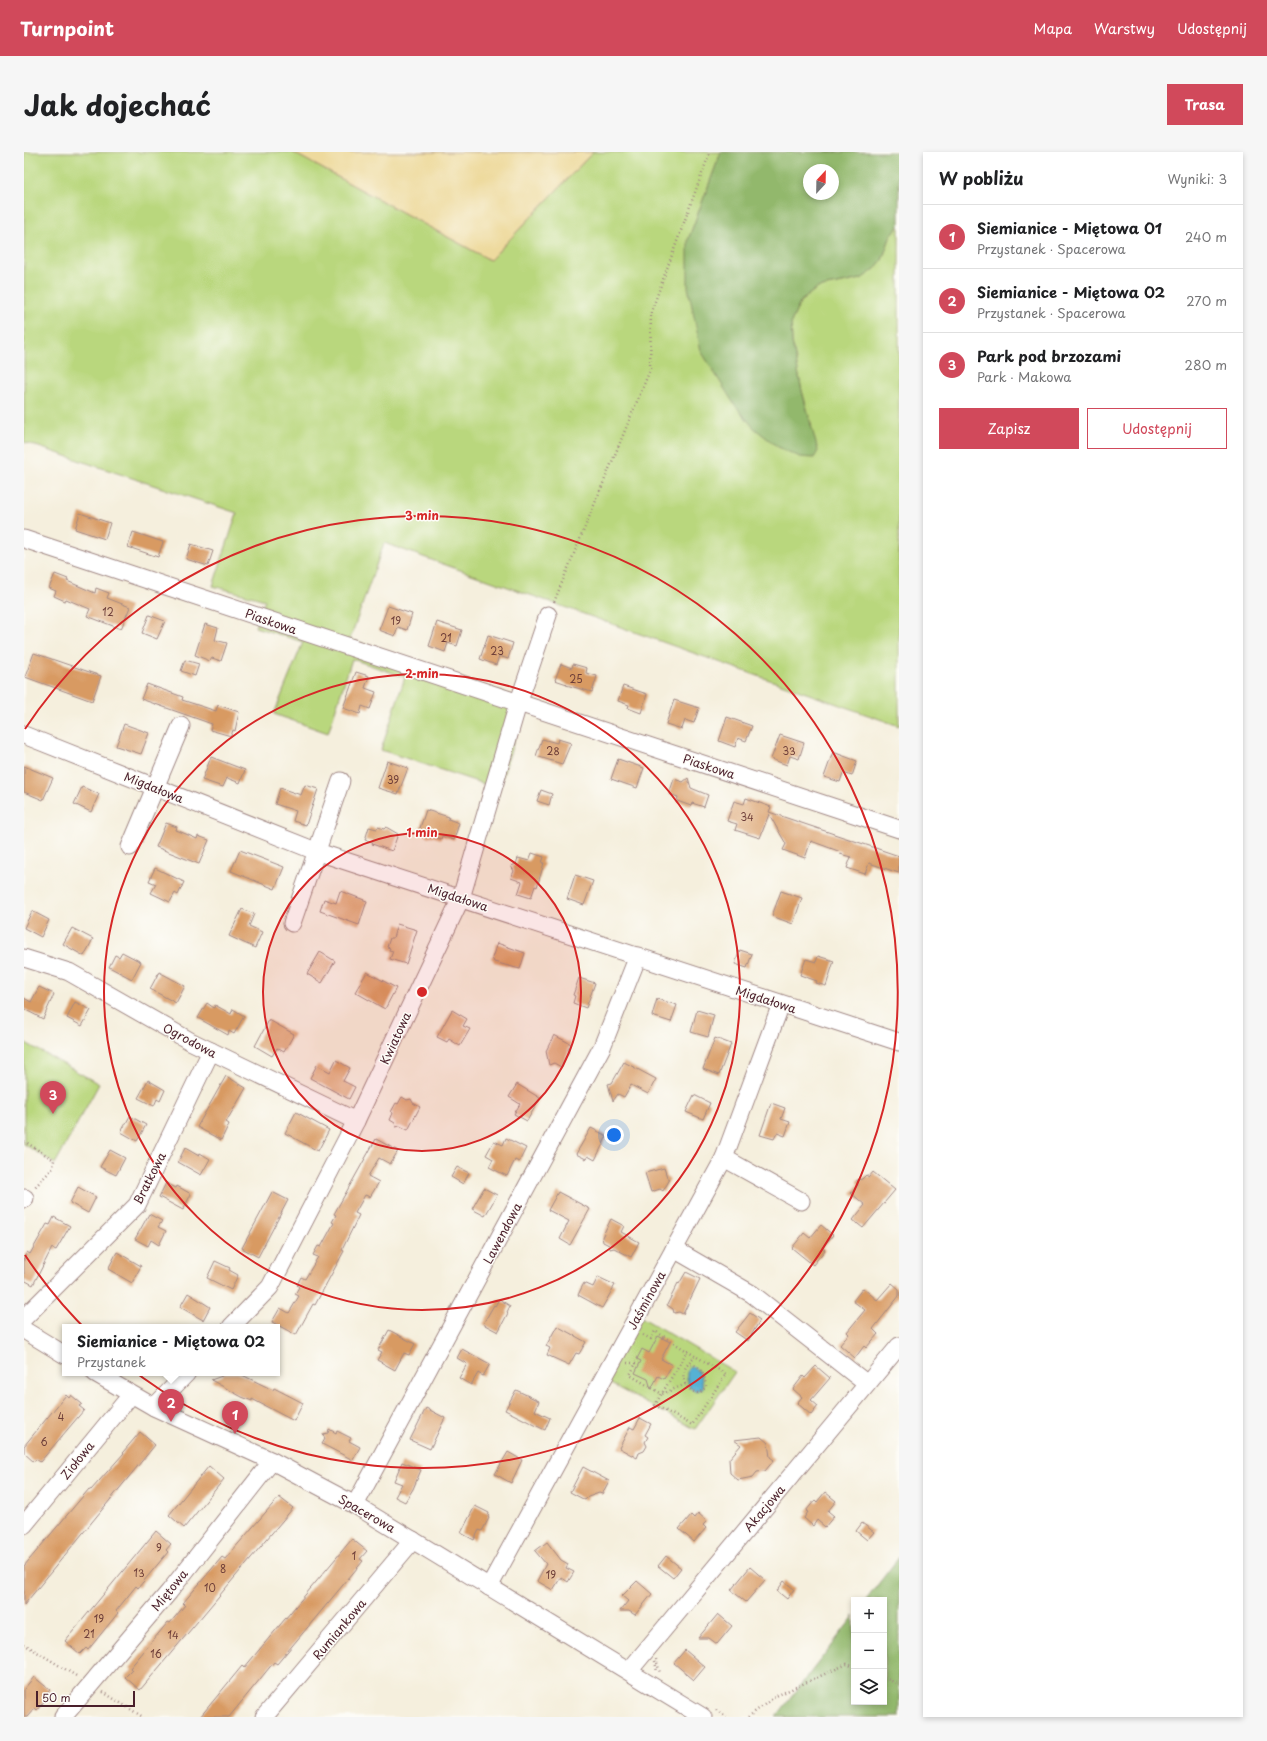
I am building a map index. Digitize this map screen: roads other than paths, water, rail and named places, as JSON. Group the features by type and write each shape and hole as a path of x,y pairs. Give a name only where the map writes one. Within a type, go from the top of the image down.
{"street":[{"name":"Piaskowa","path":"24,539 518,704 899,829"},
{"path":"518,704 548,615"},
{"name":"Kwiatowa","path":"234,1324 270,1287 356,1121 461,898 518,704"},
{"path":"130,847 181,726"},
{"name":"Migdałowa","path":"24,735 317,851 899,1042"},
{"path":"292,923 340,781"},
{"name":"Lawendowa","path":"355,1505 602,1047 638,956"},
{"name":"Ogrodowa","path":"24,958 69,972 190,1041 356,1121"},
{"name":"Jaśminowa","path":"489,1587 724,1158 781,1004"},
{"name":"Bratkowa","path":"24,1318 137,1205 211,1051"},
{"path":"724,1158 801,1201"},
{"path":"674,1249 752,1294 867,1384"},
{"path":"24,1330 62,1353"},
{"name":"Akacjowa","path":"629,1671 899,1346"},
{"name":"Spacerowa","path":"100,1376 154,1407 272,1461 355,1505 703,1717"},
{"path":"154,1407 184,1376"},
{"name":"Ziołowa","path":"24,1525 131,1395"},
{"name":"Miętowa","path":"63,1717 169,1592 272,1461"},
{"name":"Rumiankowa","path":"264,1717 413,1540"}],"water":[{"path":"689,1367 694,1367 701,1374 703,1388 697,1391 690,1388 688,1383 687,1375"}],"place":[{"name":"Park pod brzozami","path":"53,1114"},
{"name":"Siemianice - Miętowa 02","path":"171,1422"},
{"name":"Siemianice - Miętowa 01","path":"235,1434"}]}
